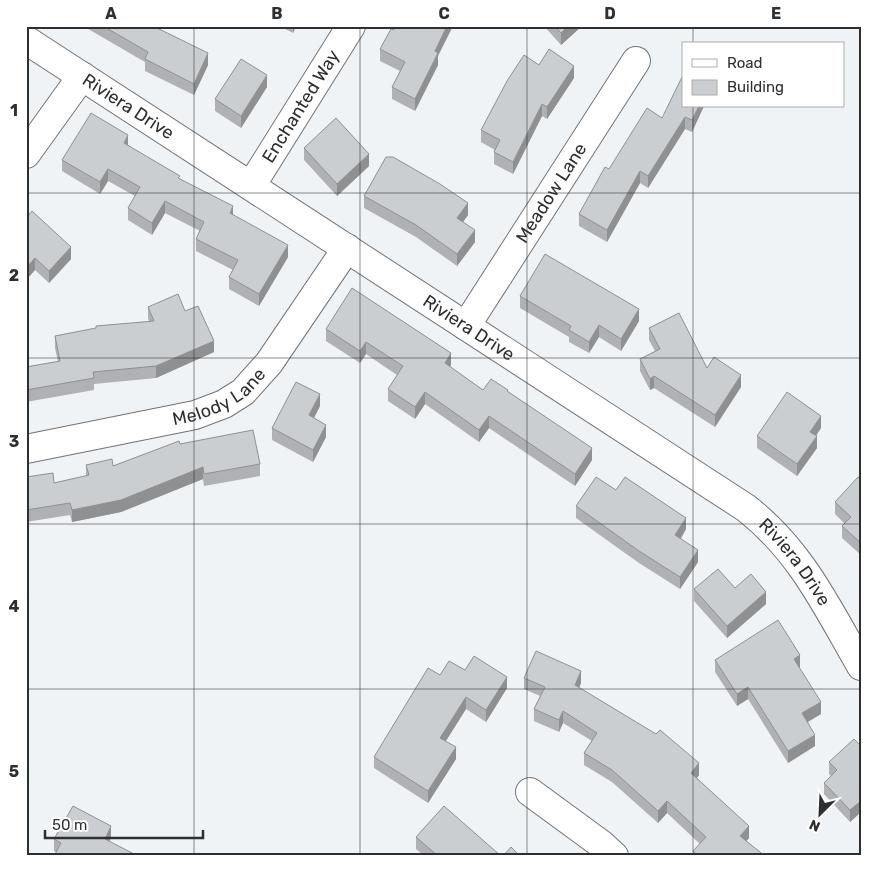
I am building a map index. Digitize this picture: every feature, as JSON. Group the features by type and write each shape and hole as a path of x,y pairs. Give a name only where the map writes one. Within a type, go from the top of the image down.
{"street":[{"name":"Enchanted Way","path":"251,186 351,26"},
{"name":"Riviera Drive","path":"26,40 697,475 762,521 795,556 861,666"},
{"name":"Meadow Lane","path":"466,326 636,60"},
{"path":"26,154 82,76"},
{"name":"Melody Lane","path":"26,449 195,415 224,404 243,392 269,363 347,248"},
{"path":"530,792 601,844 614,856"}],"building":[{"path":"103,26 153,26 208,53 194,84 145,59 148,52"},
{"path":"396,26 447,26 435,51 438,53 415,99 392,87 405,62 380,49 391,29 394,30"},
{"path":"555,26 568,26 561,33"},
{"path":"549,49 574,66 547,107 542,104 513,162 494,152 500,140 481,130 507,81 524,55 539,65"},
{"path":"241,59 267,75 241,116 215,99"},
{"path":"682,77 682,108 698,108 692,120 685,117 648,176 640,171 607,230 579,214 605,167 609,169 647,108 662,118"},
{"path":"91,113 128,135 124,143 180,176 178,178 233,206 230,213 288,245 259,294 229,277 238,260 196,239 204,222 165,201 152,223 128,208 140,187 108,169 100,182 62,160"},
{"path":"336,118 369,154 337,184 304,148"},
{"path":"386,157 393,157 440,184 468,203 457,218 475,230 457,254 416,225 364,196"},
{"path":"32,211 71,247 49,271 35,258 26,266 26,218"},
{"path":"545,254 639,309 621,339 599,325 589,342 569,330 571,326 520,296"},
{"path":"352,288 451,353 445,363 483,390 491,379 592,448 575,474 489,416 479,430 425,392 415,407 388,389 403,366 366,342 360,351 326,329"},
{"path":"178,294 185,311 198,306 214,341 156,366 93,372 94,378 26,390 26,367 60,361 55,336 96,328 96,326 154,321 148,307"},
{"path":"679,313 707,368 714,357 741,375 715,415 654,376 650,379 640,359 660,349 649,328"},
{"path":"296,382 320,394 309,415 326,425 313,450 272,428"},
{"path":"787,392 821,416 810,432 817,436 797,464 757,436"},
{"path":"253,430 260,464 204,474 203,467 121,500 72,510 70,503 26,510 26,477 53,473 54,483 89,475 86,465 112,459 113,466 179,441 180,444"},
{"path":"596,477 616,490 625,477 686,518 675,535 698,550 680,577 639,551 576,506"},
{"path":"858,477 861,479 861,543 842,526 851,517 835,502"},
{"path":"718,569 735,588 751,574 766,592 727,626 694,589"},
{"path":"778,620 800,655 794,659 821,702 802,713 815,735 788,751 748,687 737,694 715,660"},
{"path":"536,651 581,671 575,685 656,734 660,730 699,763 691,773 749,826 740,836 765,856 697,856 693,851 706,837 667,801 658,811 612,770 584,753 597,733 563,711 559,720 534,709 545,687 524,678"},
{"path":"474,656 507,677 486,710 466,697 440,738 456,747 428,791 374,757 428,668 440,675 449,661 465,670"},
{"path":"854,739 861,746 861,801 850,810 824,783 837,770 829,762"},
{"path":"73,806 111,826 105,839 136,856 54,856 61,843 54,839"},
{"path":"444,806 501,856 438,856 416,837"},
{"path":"511,847 520,856 503,856"}]}
